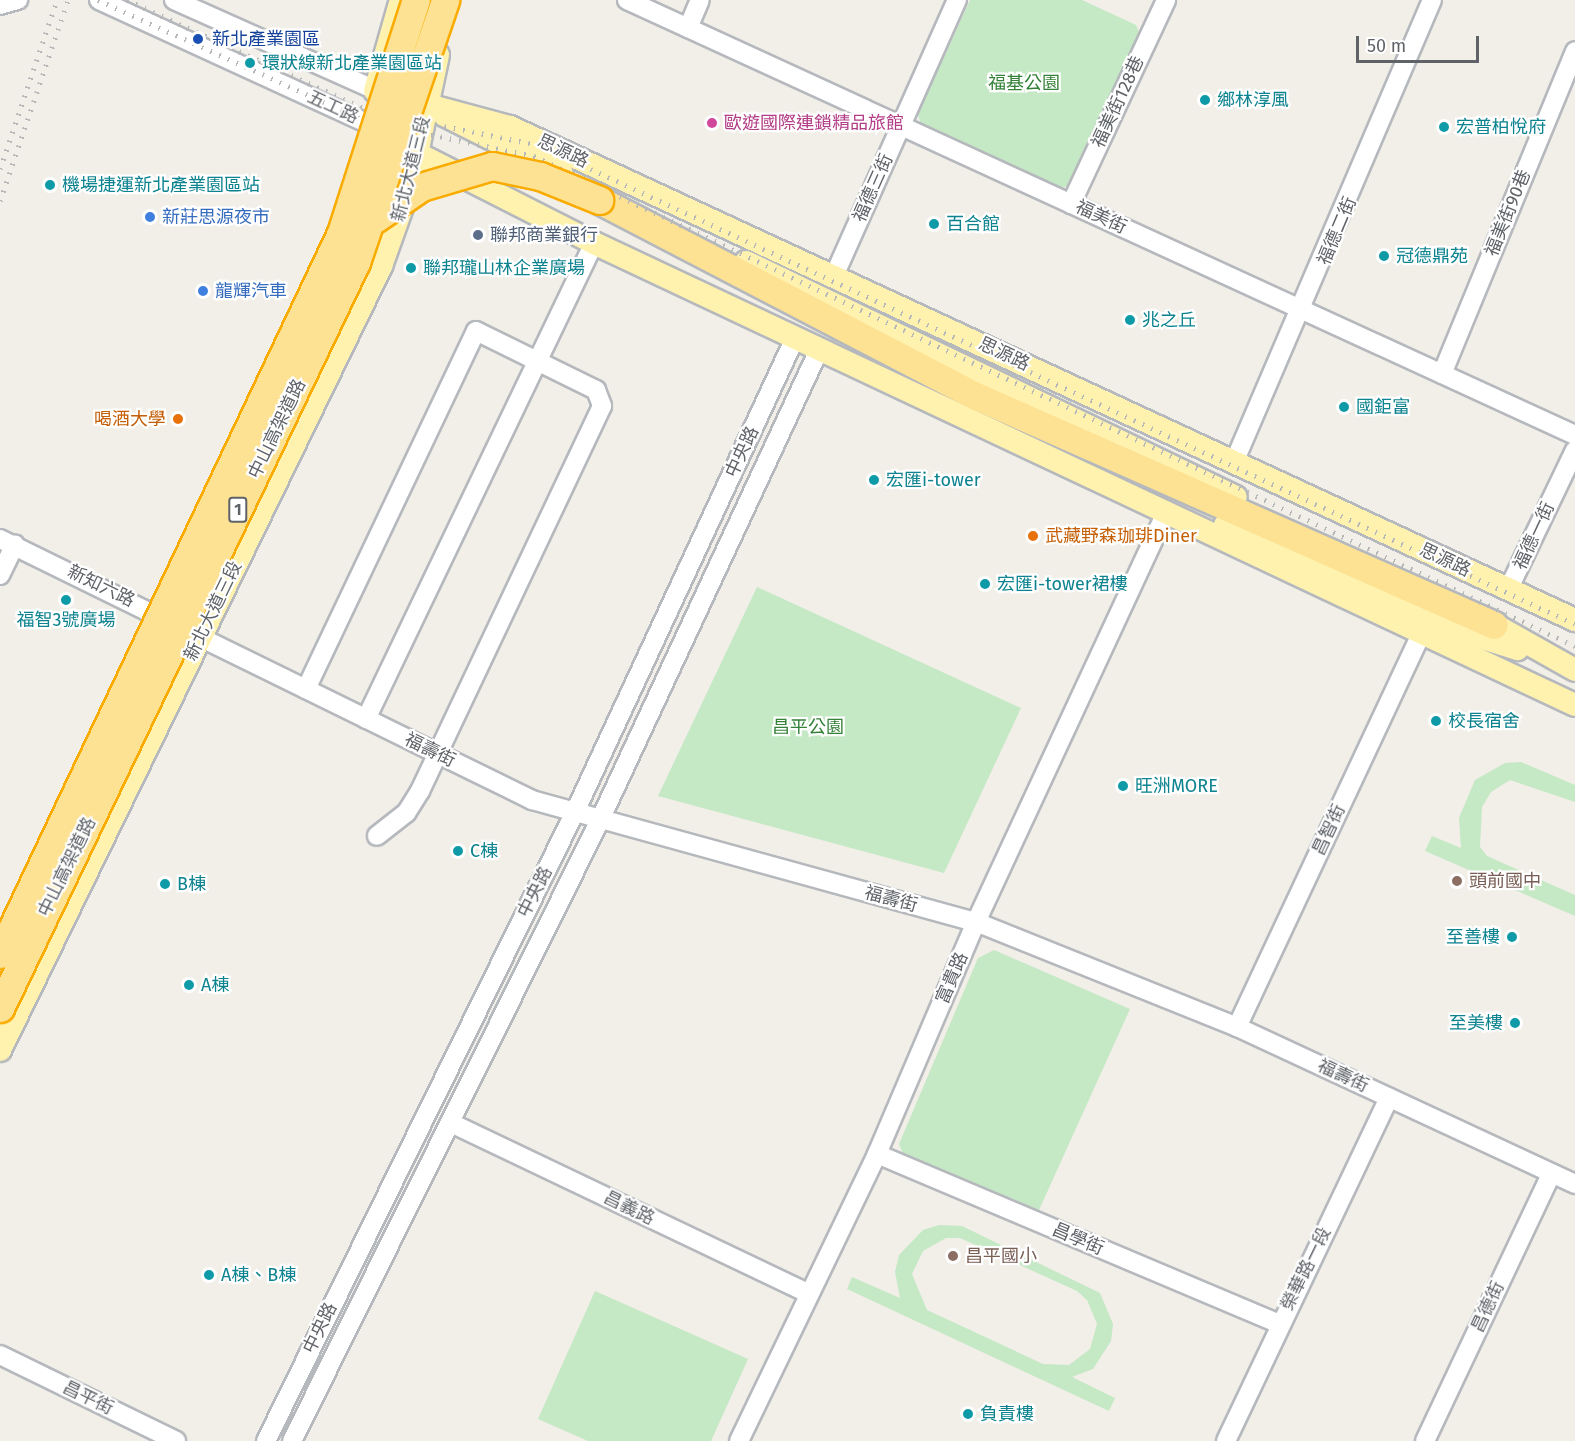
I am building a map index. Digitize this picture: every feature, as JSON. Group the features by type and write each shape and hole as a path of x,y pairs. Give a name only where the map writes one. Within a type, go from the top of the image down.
{"highway":[{"name":"中山高架道路","path":"0,954 264,399 340,233 416,0"},
{"path":"379,132 384,93 429,0"},
{"name":"中山高架道路","path":"0,1008 356,262 445,0"},
{"path":"264,399 351,248 386,209 439,178 492,166 517,169 599,200 976,396 1494,625"}],"main road":[{"path":"384,93 401,0"},
{"name":"1","path":"427,106 458,0"},
{"name":"思源路","path":"384,93 510,126 1235,460 1575,620"},
{"name":"新北大道三段","path":"0,982 353,237 379,132 427,106"},
{"name":"新北大道三段","path":"0,1050 381,266 418,153 427,106"},
{"name":"思源路","path":"427,106 1494,625 1575,670"},
{"name":"思源路","path":"379,132 594,243 819,350 1111,483 1165,514 1575,705"},
{"name":"1","path":"0,923 379,132"},
{"name":"思源路","path":"1111,483 1177,503 1445,627 1552,659"}],"street":[{"path":"0,5 18,0"},
{"name":"五工路","path":"99,0 379,132"},
{"name":"五工路","path":"174,0 384,93"},
{"name":"福美街","path":"627,0 1575,435"},
{"path":"688,28 700,0"},
{"name":"福德三街","path":"834,276 957,0"},
{"name":"福美街128巷","path":"1071,204 1166,0"},
{"name":"福德二街","path":"1235,460 1304,311 1432,0"},
{"name":"福美街90巷","path":"1442,374 1575,51"},
{"path":"366,718 541,359 594,243"},
{"path":"306,689 476,331 541,359 596,390 602,406 437,753 406,813 376,836"},
{"name":"中央路","path":"266,1441 574,814 795,338"},
{"name":"中央路","path":"292,1441 452,1123 600,820 819,350"},
{"name":"福德一街","path":"1508,590 1575,450"},
{"name":"富貴路","path":"739,1441 807,1293 877,1154 976,922 1165,514"},
{"path":"0,575 7,542"},
{"name":"新知六路","path":"7,542 150,609 201,636"},
{"name":"昌智街","path":"1237,1027 1421,634"},
{"name":"福壽街","path":"201,636 437,753 574,814 976,922 1237,1027 1575,1184"},
{"name":"榮華路一段","path":"1226,1441 1389,1098"},
{"name":"昌義路","path":"452,1123 807,1293"},
{"name":"昌學街","path":"877,1154 1280,1324"},
{"name":"昌德街","path":"1425,1441 1551,1174"},
{"name":"昌平街","path":"0,1354 176,1441"}],"green space":[{"name":"福基公園","path":"970,0 1082,0 1136,25 1140,35 1068,186 1055,190 921,126 918,114"},
{"name":"昌平公園","path":"757,587 1021,708 944,873 658,796"},
{"path":"1521,762 1575,785 1575,802 1510,780 1491,792 1482,807 1480,847 1487,856 1575,895 1575,916 1425,851 1432,836 1461,848 1459,818 1475,780 1505,763"},
{"path":"994,950 1130,1009 1039,1210 903,1154 899,1144 978,958"},
{"path":"939,1225 962,1226 1100,1293 1113,1324 1111,1341 1093,1369 1072,1377 1115,1398 1109,1411 847,1289 852,1277 900,1298 895,1272 899,1255 923,1230","holes":["946,1238 960,1238 1077,1291 1087,1300 1097,1324 1090,1349 1069,1365 1043,1364 927,1310 912,1274 923,1251"]},
{"path":"595,1291 748,1359 711,1441 588,1441 538,1419"}],"railway":[{"path":"0,169 57,0"},
{"path":"0,201 68,0"},
{"path":"98,0 366,121 534,156 1575,646"},
{"path":"127,0 370,111 539,145 1575,624"}],"place":[{"name":"新北產業園區","path":"198,39"},
{"name":"環狀線新北產業園區站","path":"250,63"},
{"name":"鄉林淳風","path":"1205,100"},
{"name":"歐遊國際連鎖精品旅館","path":"712,123"},
{"name":"宏普柏悅府","path":"1444,127"},
{"name":"機場捷運新北產業園區站","path":"50,185"},
{"name":"新莊思源夜市","path":"150,217"},
{"name":"百合館","path":"934,224"},
{"name":"聯邦商業銀行","path":"478,235"},
{"name":"冠德鼎苑","path":"1384,256"},
{"name":"聯邦瓏山林企業廣場","path":"411,268"},
{"name":"龍輝汽車","path":"203,291"},
{"name":"兆之丘","path":"1130,320"},
{"name":"國鉅富","path":"1344,407"},
{"name":"喝酒大學","path":"178,419"},
{"name":"宏匯i-tower","path":"874,480"},
{"name":"武藏野森珈琲Diner","path":"1033,536"},
{"name":"宏匯i-tower裙樓","path":"985,584"},
{"name":"福智3號廣場","path":"66,600"},
{"name":"校長宿舍","path":"1436,721"},
{"name":"旺洲MORE","path":"1123,786"},
{"name":"C棟","path":"458,851"},
{"name":"頭前國中","path":"1457,881"},
{"name":"B棟","path":"165,884"},
{"name":"至善樓","path":"1512,937"},
{"name":"A棟","path":"189,985"},
{"name":"至美樓","path":"1515,1023"},
{"name":"昌平國小","path":"953,1256"},
{"name":"A棟、B棟","path":"209,1275"},
{"name":"負責樓","path":"968,1414"}]}
